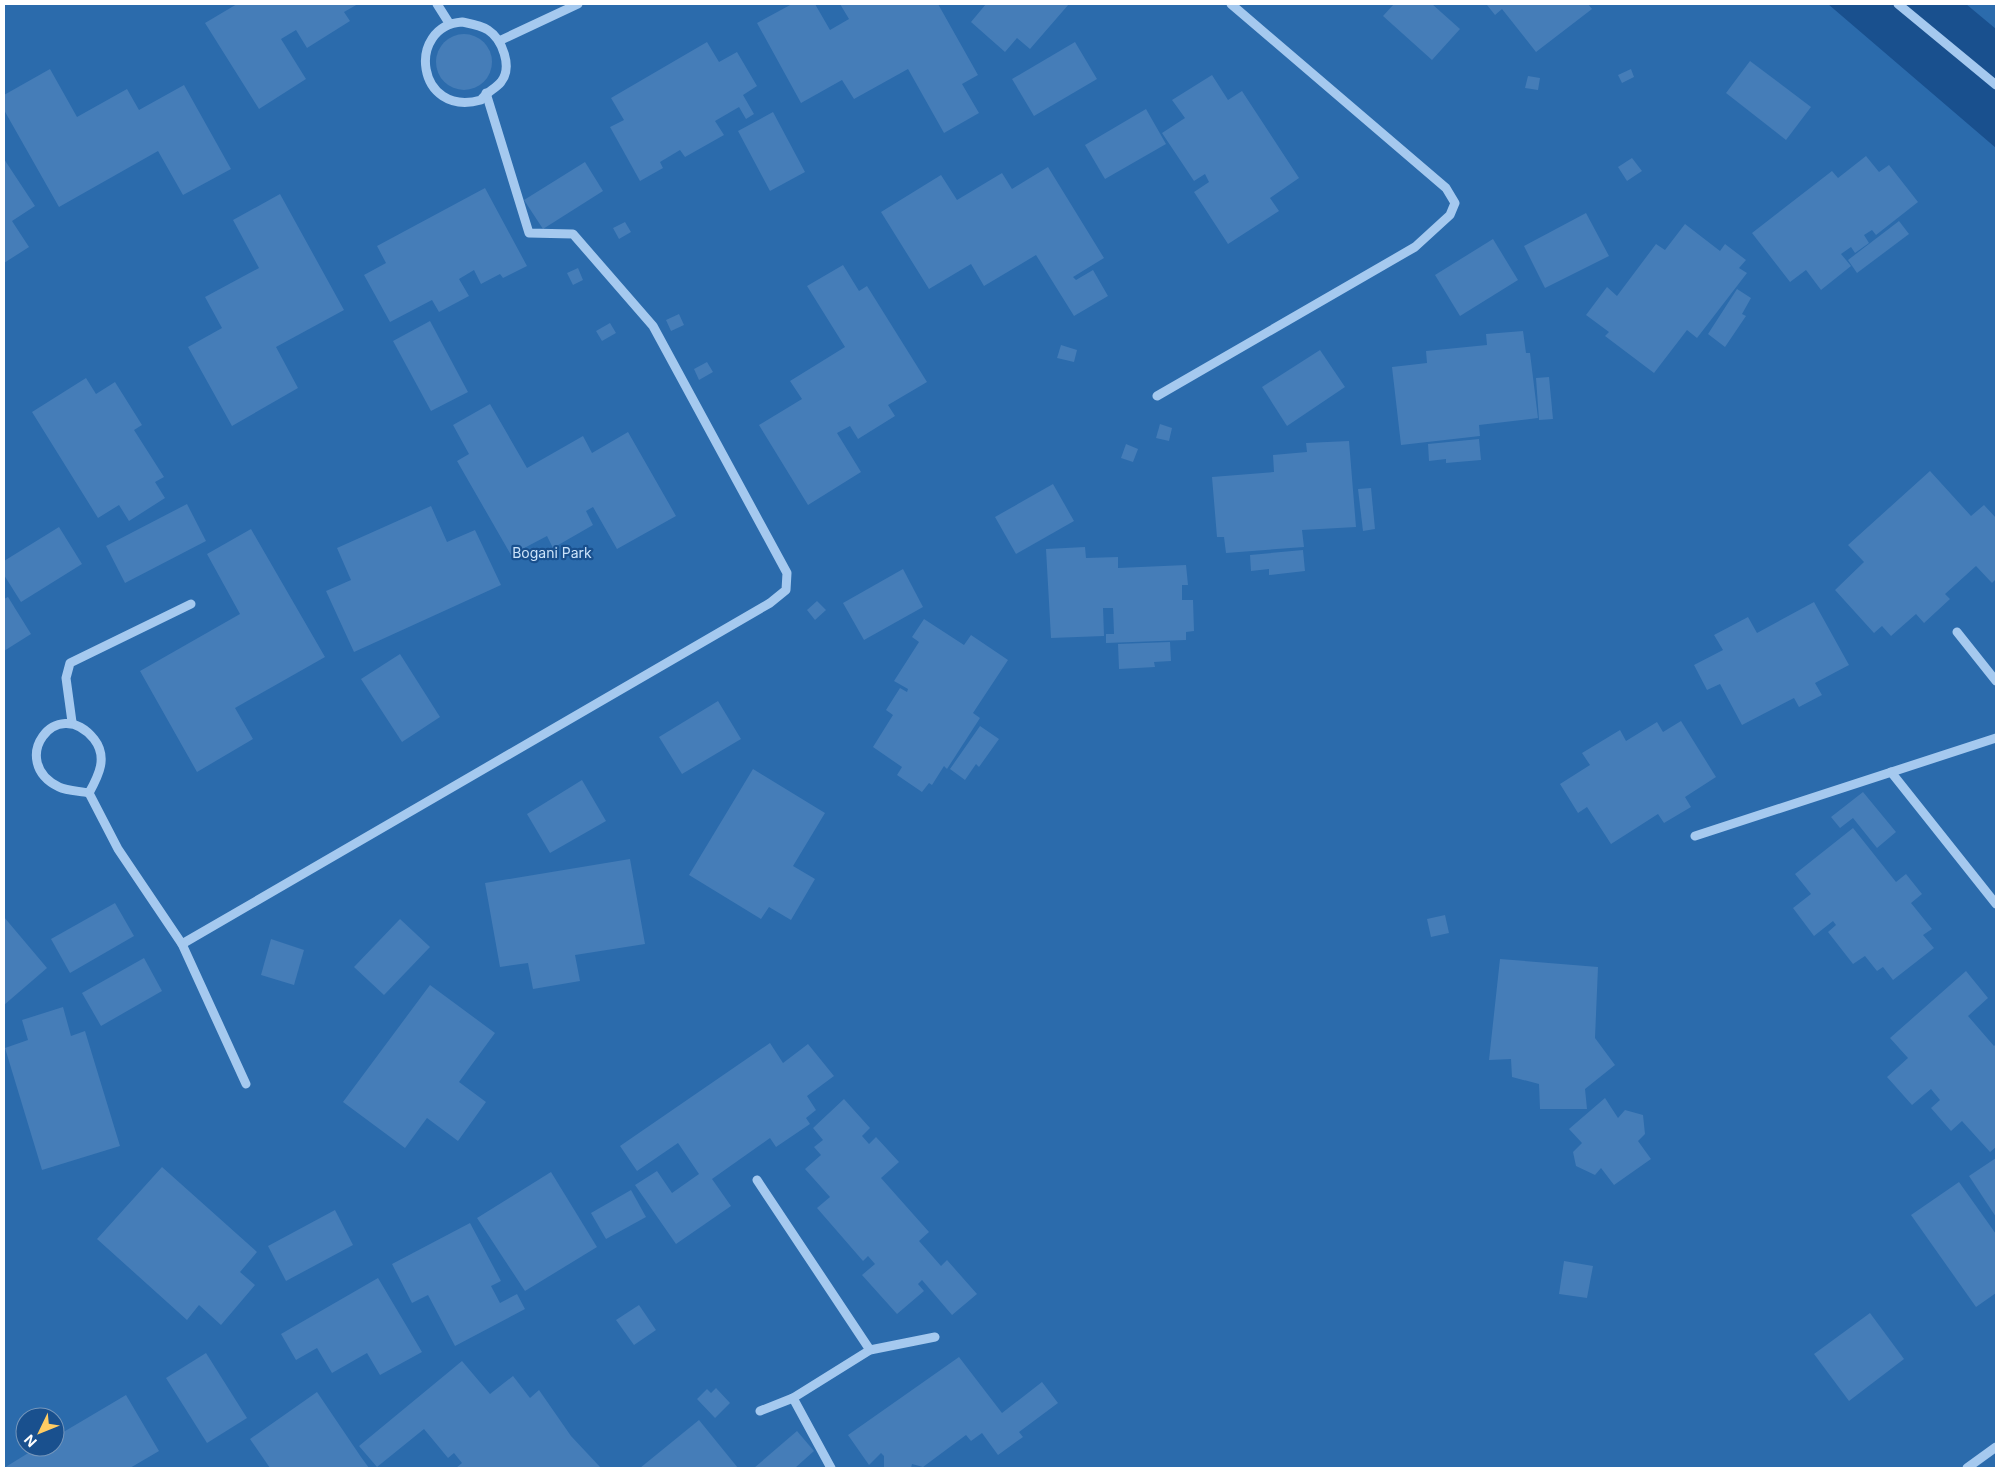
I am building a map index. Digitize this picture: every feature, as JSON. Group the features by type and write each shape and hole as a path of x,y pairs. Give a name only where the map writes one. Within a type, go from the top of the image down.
{"street":[{"path":"437,4 449,23"},
{"path":"499,41 578,4"},
{"path":"1157,396 1415,247 1450,215 1455,203 1446,188 1231,4"},
{"path":"1898,4 1996,85"},
{"path":"449,23 477,24 489,30 499,41 504,54 506,68 502,81 486,93 481,100 468,104 454,102 441,96 431,86 424,59 429,45 449,23"},
{"path":"182,944 770,603 786,590 786,573 653,326 573,234 529,233 486,93"},
{"path":"72,722 66,678 70,663 191,604"},
{"path":"1957,632 1996,681"},
{"path":"72,722 87,732 99,746 102,759 99,775 89,792 60,788 40,771 35,759 44,734 57,724 72,722"},
{"path":"1695,836 1996,738"},
{"path":"1891,772 1996,904"},
{"path":"89,792 118,849 182,944 246,1084"},
{"path":"757,1180 870,1350"},
{"path":"760,1411 793,1398 870,1350 935,1337"},
{"path":"793,1398 831,1468"},
{"path":"1967,1468 1996,1447"}],"green space":[{"name":"Bogani Park","path":"4,4 1828,4 1996,148 1996,1468 4,1468"},
{"path":"1966,4 1996,4 1996,29"}],"building":[{"path":"237,4 358,4 344,12 350,21 307,48 296,30 281,39 306,79 259,109 205,23"},
{"path":"792,4 815,4 830,30 849,19 840,4 938,4 978,75 962,84 979,113 944,133 908,69 854,99 842,80 801,103 757,23"},
{"path":"986,4 1069,4 1030,49 1017,38 1005,52 971,22"},
{"path":"1394,4 1432,4 1460,29 1432,60 1383,16"},
{"path":"1488,4 1588,4 1592,9 1536,52 1502,9 1495,15"},
{"path":"458,34 470,34 484,42 492,56 490,73 484,82 470,90 458,90 448,85 441,78 436,68 436,56 441,46 448,39"},
{"path":"707,42 719,62 737,52 757,86 743,95 754,114 746,119 739,107 715,121 724,135 685,157 680,150 660,162 663,168 640,181 610,127 624,120 611,98"},
{"path":"1075,42 1097,79 1034,116 1012,79"},
{"path":"1750,61 1811,107 1786,140 1726,93"},
{"path":"50,69 77,117 127,89 139,110 184,85 231,169 183,195 158,151 59,207 4,110 4,95"},
{"path":"1631,69 1634,77 1622,83 1618,75"},
{"path":"1212,75 1228,100 1242,91 1299,178 1270,198 1279,211 1228,244 1194,192 1209,182 1205,174 1194,181 1162,133 1185,118 1172,100"},
{"path":"1528,76 1540,78 1538,90 1525,88"},
{"path":"1146,109 1166,144 1105,179 1085,145"},
{"path":"773,112 805,172 770,191 738,131"},
{"path":"1866,156 1879,172 1889,165 1918,202 1876,235 1872,230 1864,235 1869,243 1855,253 1851,247 1841,254 1851,266 1821,290 1806,270 1790,282 1752,233 1832,171 1838,178"},
{"path":"1632,158 1642,171 1627,181 1618,167"},
{"path":"4,159 35,206 12,221 29,247 4,263"},
{"path":"585,162 603,191 543,229 524,200"},
{"path":"1048,167 1104,258 1073,277 1076,280 1093,270 1108,296 1074,316 1036,255 984,286 971,264 929,289 881,212 941,175 957,200 1002,173 1012,189"},
{"path":"485,188 527,266 503,278 500,274 481,284 474,270 459,279 469,296 439,312 432,300 390,322 364,275 386,263 377,246"},
{"path":"280,194 344,310 276,347 298,388 232,426 188,347 222,328 205,297 259,268 233,220"},
{"path":"1586,213 1609,256 1545,288 1524,246"},
{"path":"1899,221 1909,234 1857,273 1848,260"},
{"path":"625,222 631,232 619,239 613,228"},
{"path":"1685,224 1720,251 1725,244 1746,260 1739,268 1747,273 1697,338 1687,330 1654,373 1605,336 1609,332 1586,315 1607,287 1617,296 1656,244 1665,250"},
{"path":"1493,239 1518,280 1460,316 1435,275"},
{"path":"843,265 859,291 867,286 927,382 888,405 895,416 858,439 850,426 837,433 861,472 808,505 759,425 802,399 790,381 845,347 807,286"},
{"path":"578,268 583,280 573,285 567,273"},
{"path":"1737,289 1751,298 1742,314 1746,316 1725,347 1708,334"},
{"path":"679,314 684,325 671,331 666,320"},
{"path":"430,321 468,392 431,411 393,341"},
{"path":"610,323 616,333 602,341 596,331"},
{"path":"1523,331 1526,353 1530,353 1538,418 1479,425 1480,436 1401,445 1392,367 1427,363 1426,351 1487,345 1486,334"},
{"path":"1061,345 1077,350 1074,362 1057,358"},
{"path":"1320,350 1345,387 1287,426 1262,387"},
{"path":"707,362 713,372 699,380 694,369"},
{"path":"1549,377 1553,419 1539,420 1536,378"},
{"path":"86,378 96,394 115,382 142,425 134,430 164,477 155,482 165,498 129,521 119,505 98,518 32,412"},
{"path":"490,404 527,468 583,436 592,453 628,432 676,516 617,549 593,507 586,511 593,525 553,548 547,536 511,555 457,461 469,454 453,425"},
{"path":"1160,424 1172,428 1169,441 1156,438"},
{"path":"1479,439 1481,460 1446,463 1446,459 1429,461 1428,444"},
{"path":"1349,441 1356,527 1302,530 1304,547 1226,553 1224,537 1217,537 1212,477 1274,472 1273,455 1307,452 1306,443"},
{"path":"1126,444 1138,449 1133,462 1121,458"},
{"path":"1930,471 1971,516 1984,505 1996,518 1996,579 1992,583 1976,566 1945,594 1950,599 1924,623 1916,614 1891,636 1882,626 1874,633 1835,590 1864,562 1848,545"},
{"path":"1053,484 1074,521 1016,554 995,517"},
{"path":"1371,488 1375,529 1363,531 1358,489"},
{"path":"187,504 206,541 125,583 106,546"},
{"path":"431,506 447,542 475,530 501,585 354,652 326,591 351,580 337,548"},
{"path":"59,527 82,564 21,602 4,575 4,561"},
{"path":"251,529 325,657 235,708 253,739 197,772 140,671 240,614 207,554"},
{"path":"1085,547 1086,558 1118,557 1118,568 1186,565 1188,585 1182,585 1182,600 1193,600 1194,631 1186,632 1186,640 1106,643 1106,634 1114,634 1113,608 1103,608 1104,636 1051,638 1046,549"},
{"path":"1303,550 1305,571 1269,575 1269,569 1251,571 1250,555"},
{"path":"903,569 923,607 864,640 843,603"},
{"path":"8,597 31,634 4,651 4,599"},
{"path":"817,601 826,610 815,620 807,610"},
{"path":"1814,602 1849,665 1815,683 1822,695 1799,707 1794,698 1742,725 1720,684 1707,690 1694,665 1723,650 1714,635 1748,617 1757,633"},
{"path":"924,619 964,645 971,635 1008,660 973,713 980,718 947,769 944,766 932,785 929,783 922,792 897,775 902,767 873,747 893,715 886,710 900,688 907,692 908,689 894,681 919,642 912,637"},
{"path":"1170,642 1171,661 1154,662 1155,667 1119,669 1118,644"},
{"path":"400,654 440,717 402,742 361,679"},
{"path":"718,701 741,739 682,774 659,737"},
{"path":"1681,721 1716,777 1685,797 1691,807 1664,823 1658,814 1611,844 1587,807 1578,813 1560,784 1590,765 1582,753 1620,730 1626,741 1657,722 1663,732"},
{"path":"980,726 999,739 979,767 976,764 965,780 950,769"},
{"path":"753,769 825,813 793,866 815,879 791,920 769,907 761,919 689,875"},
{"path":"582,780 606,821 550,853 527,814"},
{"path":"1863,792 1896,832 1877,848 1853,818 1840,828 1831,817"},
{"path":"1853,828 1896,882 1906,874 1922,894 1911,903 1932,929 1923,935 1934,948 1893,980 1883,967 1877,971 1865,956 1853,964 1828,932 1836,925 1833,921 1814,936 1793,908 1811,894 1795,874"},
{"path":"630,859 645,944 575,955 580,981 533,989 528,963 500,967 485,883"},
{"path":"115,903 134,936 70,973 51,939"},
{"path":"1445,915 1449,933 1431,937 1427,919"},
{"path":"4,917 47,968 4,1005"},
{"path":"400,919 430,947 384,995 354,967"},
{"path":"271,939 304,950 294,985 261,975"},
{"path":"144,958 162,991 101,1026 82,993"},
{"path":"1500,959 1598,967 1595,1038 1615,1065 1585,1089 1587,1109 1540,1109 1539,1084 1512,1077 1511,1059 1489,1060"},
{"path":"1966,971 1988,998 1968,1016 1994,1046 1996,1044 1996,1147 1990,1152 1962,1121 1951,1131 1931,1108 1940,1100 1931,1089 1912,1105 1887,1077 1908,1058 1890,1038"},
{"path":"430,985 495,1033 459,1082 486,1102 458,1141 427,1118 405,1148 343,1102"},
{"path":"63,1007 71,1036 85,1031 120,1146 42,1170 5,1048 28,1040 22,1020"},
{"path":"770,1043 783,1063 808,1044 834,1076 807,1096 816,1110 806,1118 810,1124 776,1147 770,1138 712,1179 731,1206 676,1244 635,1185 657,1171 672,1193 699,1174 678,1143 637,1171 620,1146"},
{"path":"1605,1098 1618,1118 1625,1110 1643,1115 1645,1134 1638,1141 1651,1159 1614,1185 1601,1168 1595,1175 1576,1166 1573,1152 1582,1143 1569,1129"},
{"path":"844,1099 870,1128 862,1136 869,1144 876,1137 899,1162 881,1178 929,1232 919,1241 941,1266 947,1260 977,1294 952,1315 922,1280 918,1284 924,1291 897,1314 862,1275 875,1264 868,1256 863,1261 817,1208 830,1197 805,1169 821,1155 814,1147 823,1140 813,1128"},
{"path":"1996,1158 1996,1217 1969,1176"},
{"path":"162,1167 257,1252 240,1272 255,1285 221,1325 199,1305 187,1320 97,1239"},
{"path":"551,1172 597,1247 525,1291 477,1218"},
{"path":"1959,1182 1996,1234 1996,1293 1976,1307 1911,1215"},
{"path":"631,1190 646,1217 606,1239 591,1213"},
{"path":"335,1210 353,1245 286,1281 268,1246"},
{"path":"470,1223 501,1281 491,1286 500,1303 517,1294 525,1309 455,1346 428,1295 412,1303 392,1264"},
{"path":"1564,1261 1593,1266 1587,1298 1559,1294"},
{"path":"378,1278 422,1352 380,1375 367,1353 332,1373 317,1348 296,1360 281,1334"},
{"path":"639,1305 656,1330 634,1345 616,1320"},
{"path":"1870,1313 1904,1359 1849,1401 1814,1354"},
{"path":"206,1353 247,1418 207,1443 166,1378"},
{"path":"959,1357 1002,1413 1042,1382 1058,1403 1019,1432 1023,1437 998,1455 982,1433 971,1441 966,1435 923,1467 912,1464 911,1468 884,1468 884,1456 881,1453 869,1465 848,1435"},
{"path":"462,1361 490,1394 513,1376 530,1398 539,1390 571,1436 601,1468 456,1468 462,1463 454,1453 448,1458 424,1429 377,1467 359,1446"},
{"path":"716,1388 730,1403 715,1418 697,1399 707,1389 711,1393"},
{"path":"317,1392 369,1468 270,1468 250,1439"},
{"path":"126,1395 159,1451 130,1468 4,1468 22,1457 65,1457 65,1431"},
{"path":"699,1420 738,1468 640,1468"},
{"path":"797,1431 814,1451 795,1468 754,1468"}]}
